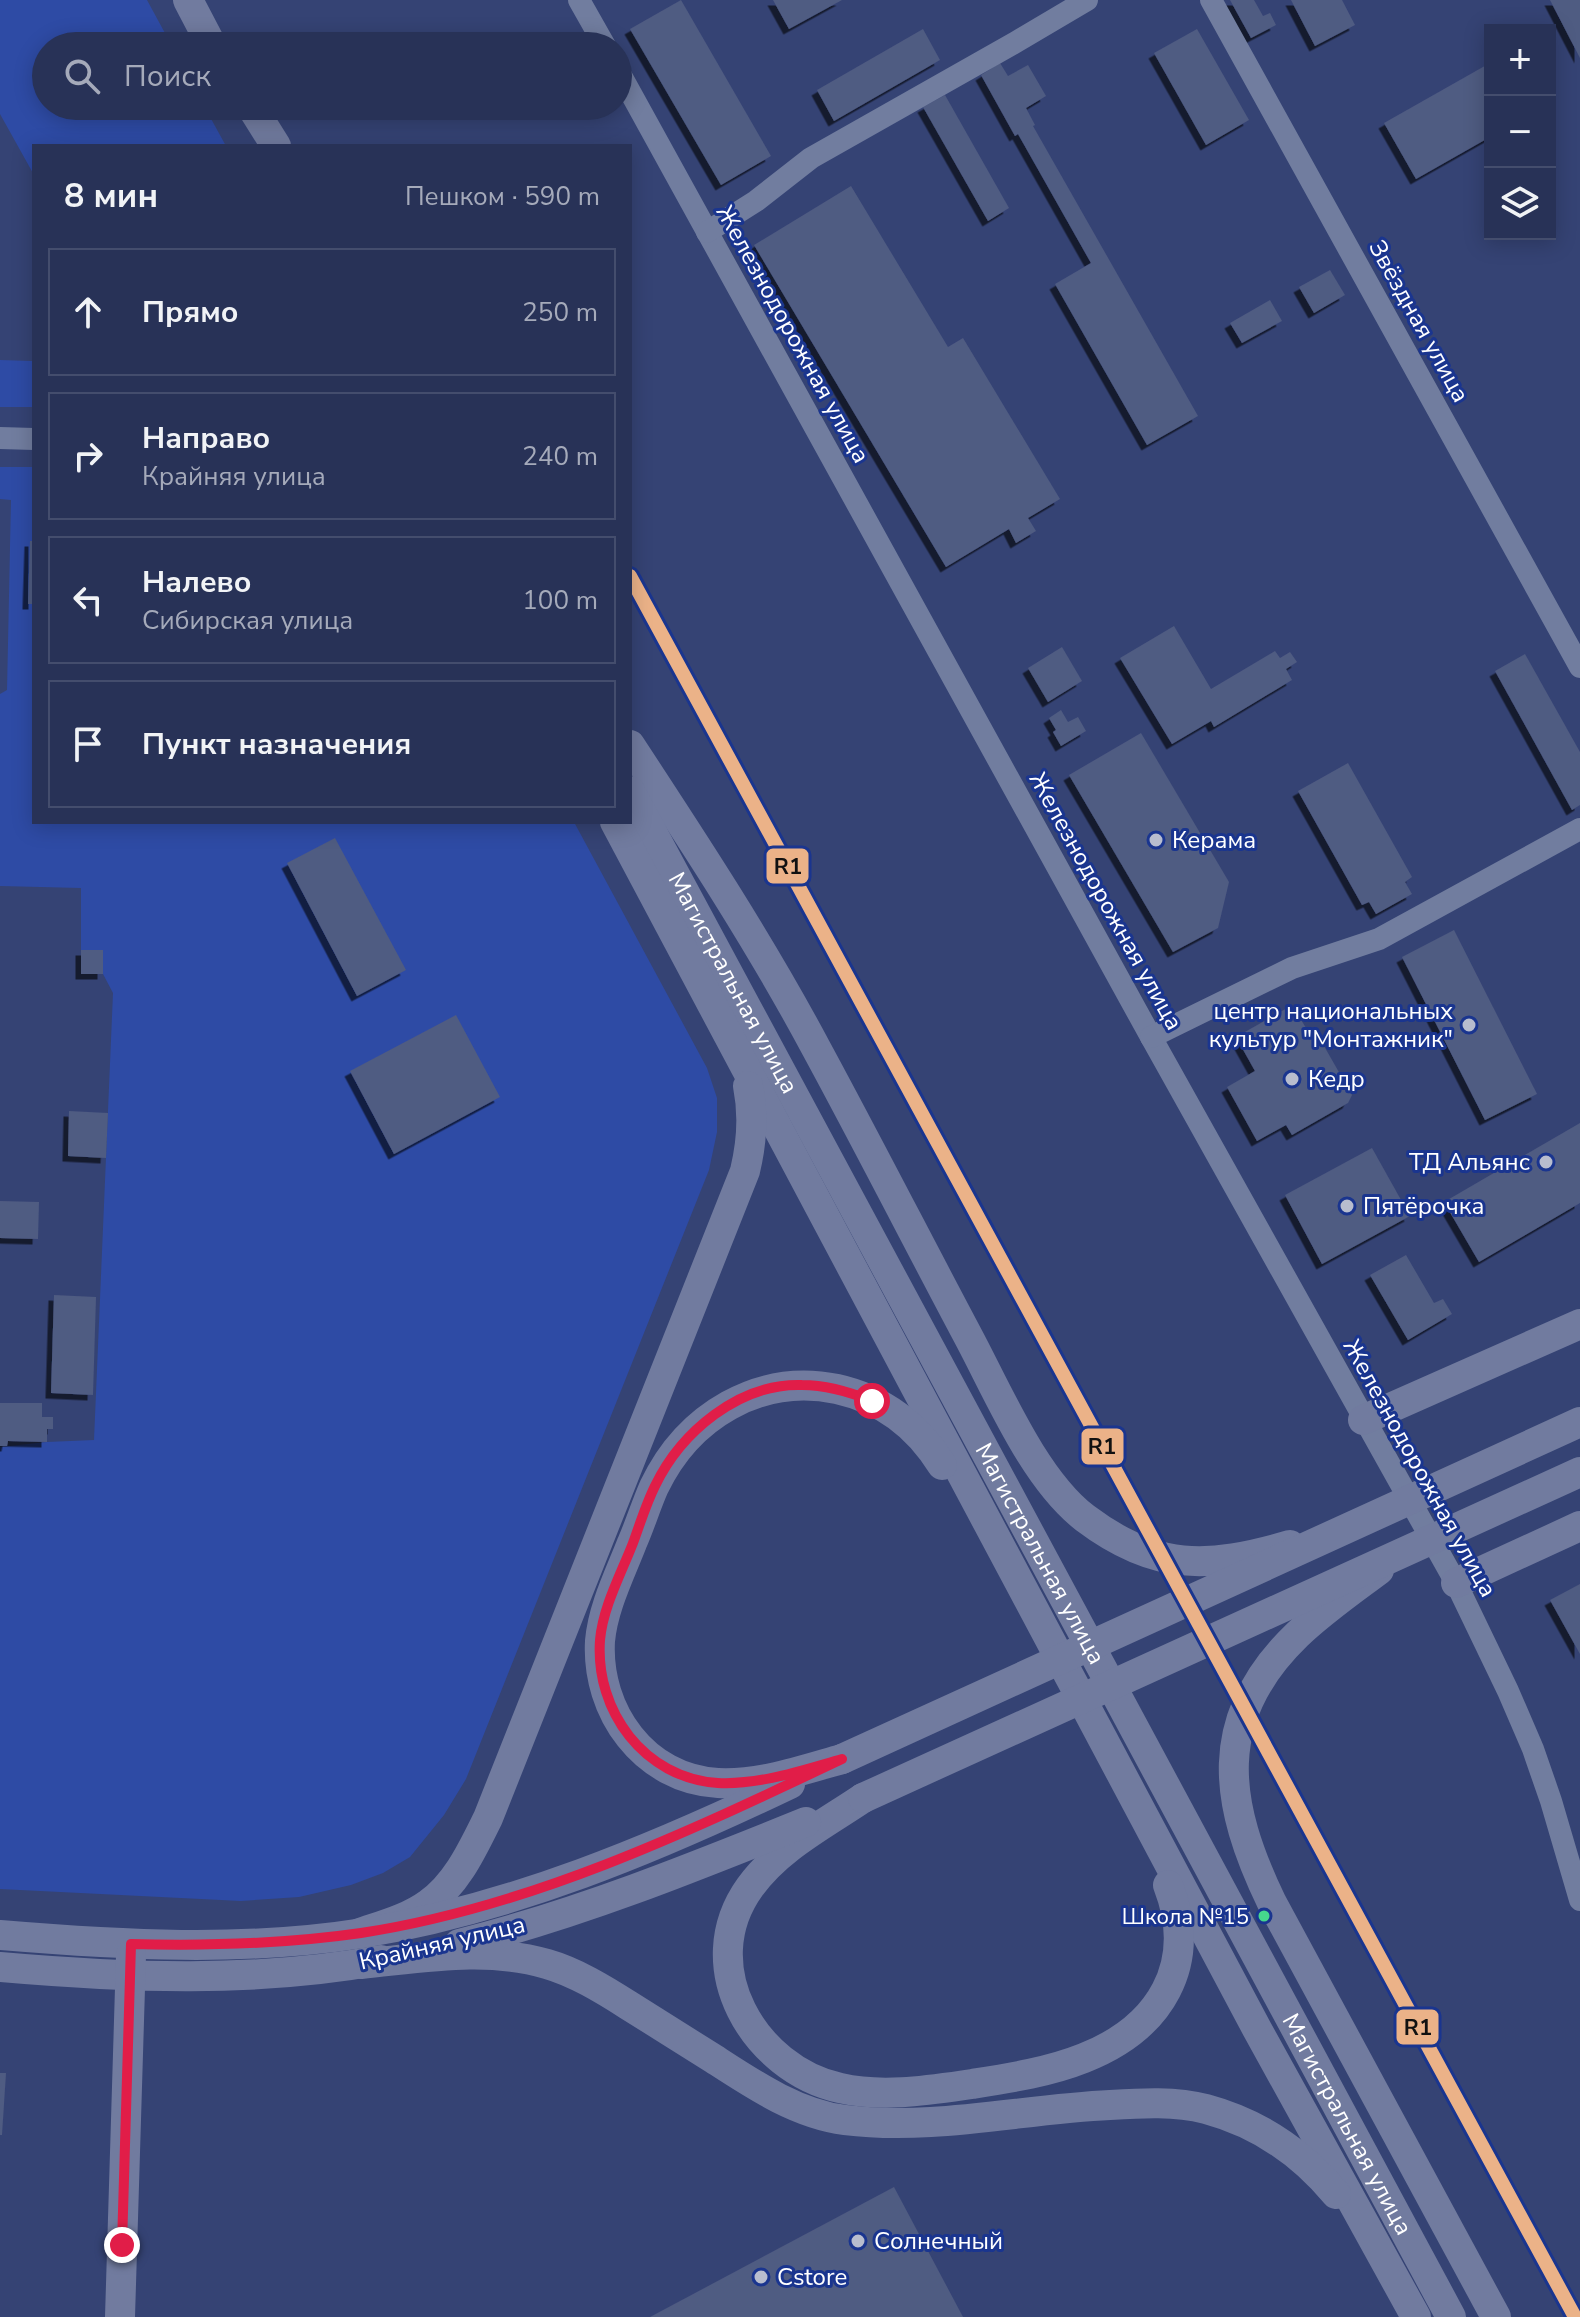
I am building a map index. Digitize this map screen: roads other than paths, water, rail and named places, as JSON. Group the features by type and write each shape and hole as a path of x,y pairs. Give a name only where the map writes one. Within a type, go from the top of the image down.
{"main road":[{"path":"188,0 206,32"},
{"path":"246,120 257,144"},
{"path":"260,120 275,144"},
{"path":"632,748 754,939 815,1045 1013,1422 1056,1488 1082,1516 1108,1534 1150,1554 1175,1560 1223,1561 1349,1528"},
{"name":"Магистральная улица","path":"632,795 1451,2317"},
{"name":"Магистральная улица","path":"616,824 1257,2029 1416,2317"},
{"path":"360,1933 426,1906 441,1894 464,1862 488,1818 745,1171 753,1119 749,1089 739,1054"},
{"path":"1363,1420 1580,1324"},
{"path":"1041,1619 991,1549 927,1442 913,1427 872,1401 851,1392 800,1384 761,1391 739,1399 690,1435 655,1485 611,1597 600,1639 600,1668 606,1695 616,1718 630,1739 666,1768 718,1783 778,1777 842,1759 1580,1422"},
{"path":"1098,1727 1123,1796 1162,1868 1177,1918 1178,1960 1173,1979 1154,2009 1139,2025 1102,2050 1062,2065 946,2088 902,2092 841,2088 811,2078 782,2062 752,2029 740,2008 728,1965 729,1939 736,1912 748,1889 765,1868 790,1846 863,1798 1580,1472"},
{"path":"1456,1583 1580,1526"},
{"path":"1396,1557 1318,1617 1278,1654 1247,1704 1235,1743 1233,1774 1237,1806 1246,1845 1272,1903 1496,2317"},
{"name":"Крайняя улица","path":"0,1935 131,1944 262,1943 360,1933 481,1906 573,1877 703,1825 842,1759"},
{"name":"Крайняя улица","path":"0,1967 174,1976 265,1974 361,1964 475,1940 587,1906 863,1798"},
{"path":"120,2317 131,1944"},
{"path":"361,1964 464,1954 494,1954 549,1964 606,1991 758,2087 811,2112 840,2119 879,2124 911,2123 1134,2104 1176,2104 1205,2109 1253,2127 1285,2144 1310,2165 1344,2203 1389,2267"}],"street":[{"path":"579,0 597,32"},
{"path":"707,232 756,201 811,158 1087,0"},
{"name":"Звёздная улица","path":"1211,0 1580,667"},
{"name":"Железнодорожная улица","path":"632,95 1456,1583 1533,1749 1580,1900"},
{"path":"0,438 32,439"},
{"path":"1151,1037 1292,968 1379,939 1580,829"}],"place":[{"name":"Керама","path":"1156,840"},
{"name":"центр национальных культур \"Монтажник\"","path":"1469,1025"},
{"name":"Кедр","path":"1292,1079"},
{"name":"ТД Альянс","path":"1546,1162"},
{"name":"Пятёрочка","path":"1347,1206"},
{"name":"Школа №15","path":"1264,1916"},
{"name":"Солнечный","path":"858,2241"},
{"name":"Cstore","path":"761,2277"}]}
